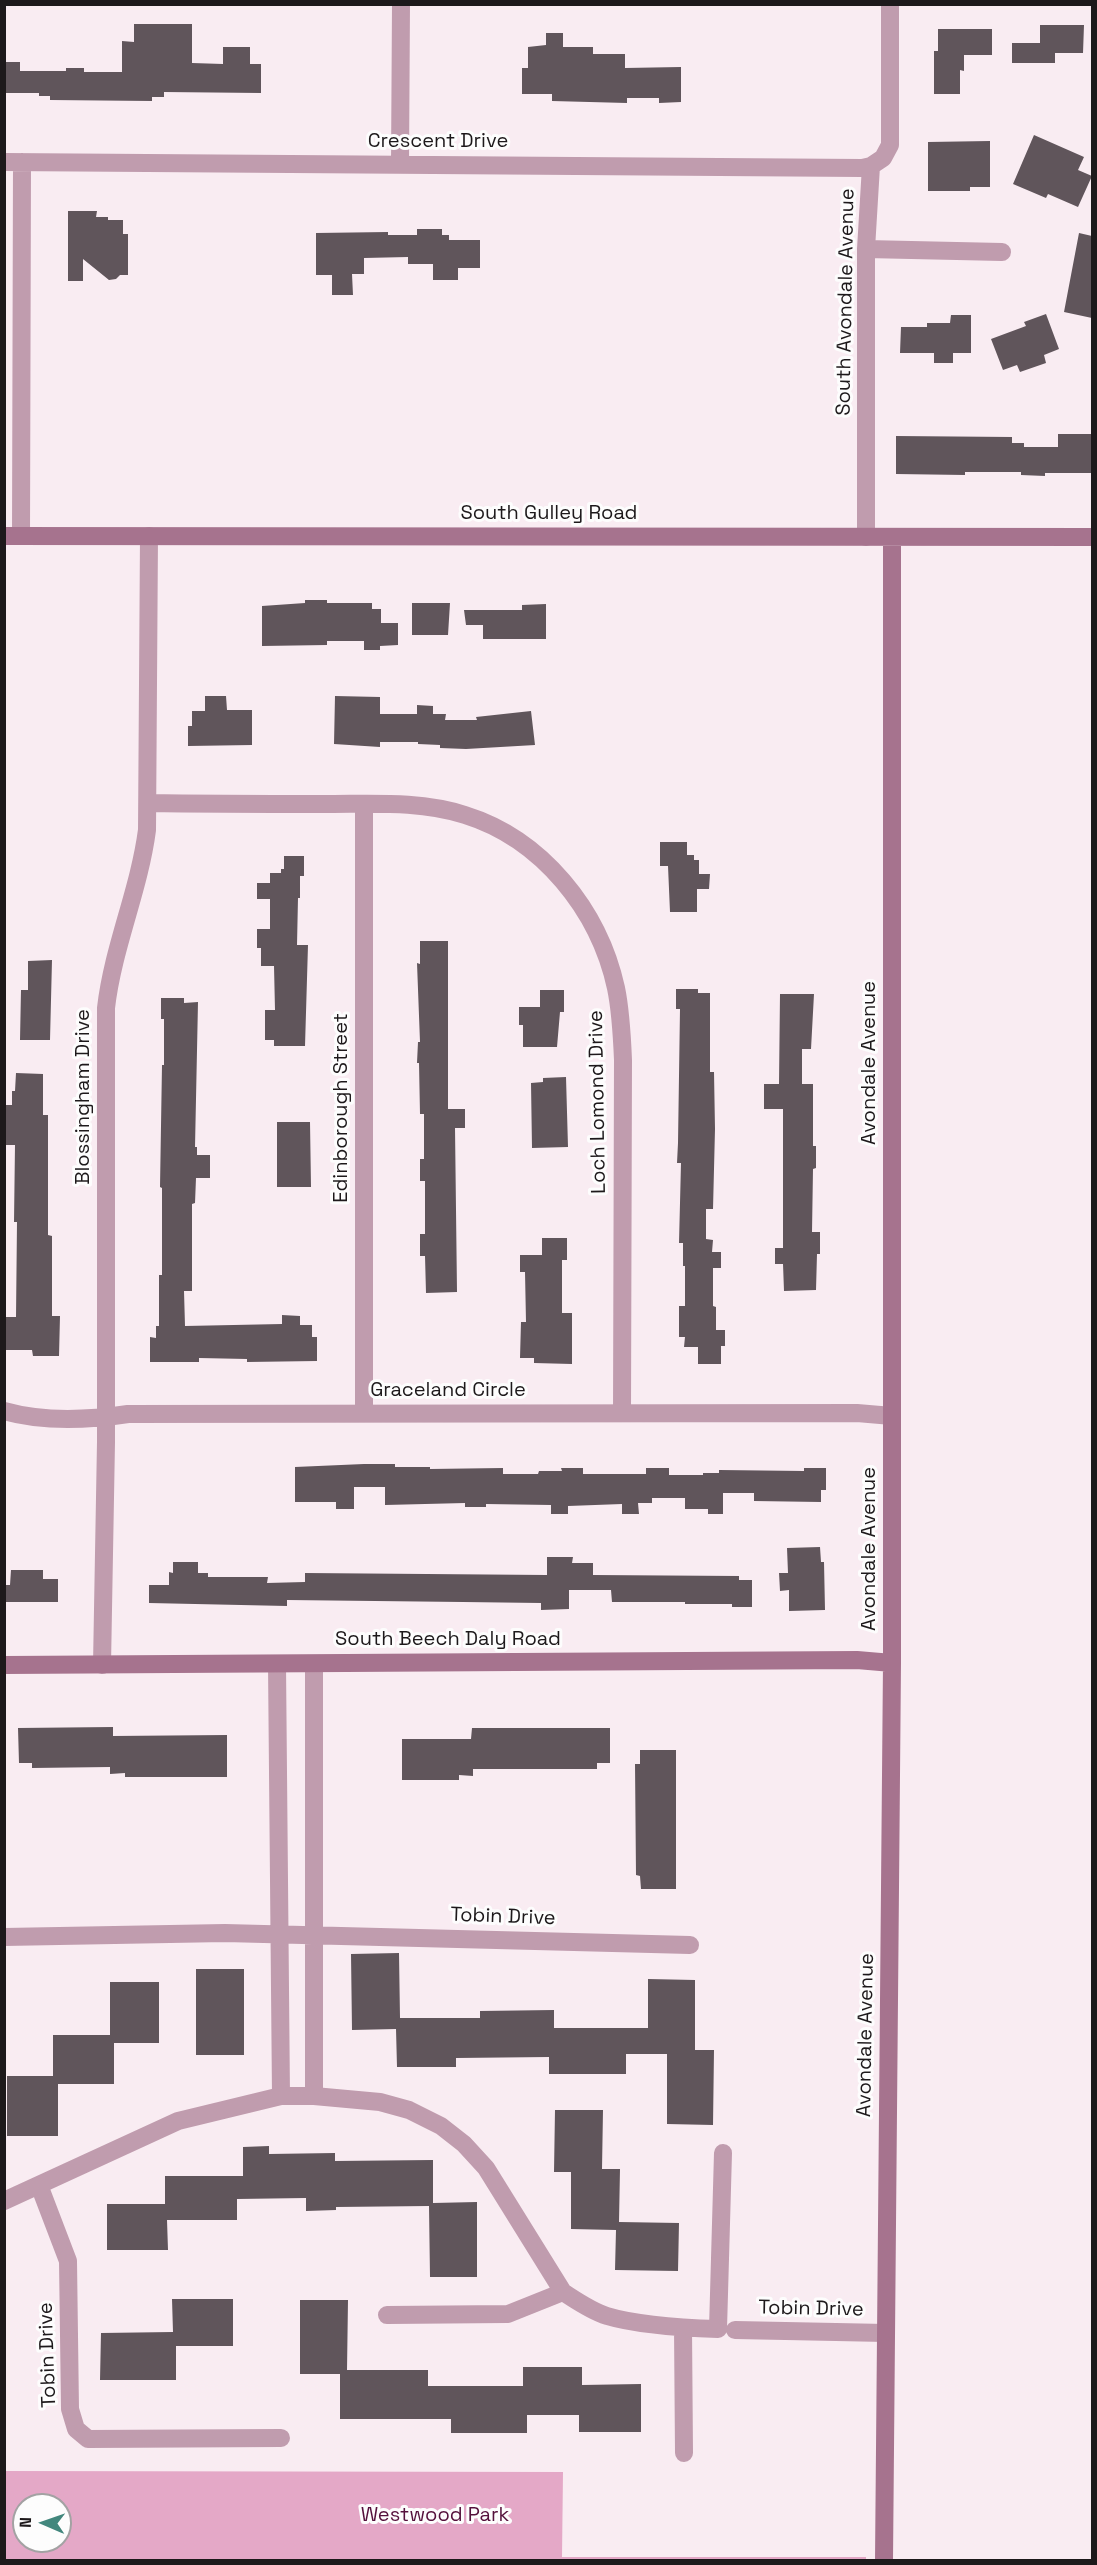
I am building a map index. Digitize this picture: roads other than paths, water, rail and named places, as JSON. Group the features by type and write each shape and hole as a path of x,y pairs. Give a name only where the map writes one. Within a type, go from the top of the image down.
{"street":[{"path":"400,164 401,4"},
{"name":"South Avondale Avenue","path":"866,537 866,249 871,166 883,158 890,145 890,4"},
{"path":"13,162 13,536"},
{"name":"Crescent Drive","path":"13,162 862,168 871,166"},
{"path":"866,249 1002,252"},
{"name":"South Gulley Road","path":"13,536 1092,537"},
{"name":"Blossingham Drive","path":"102,1665 106,1008 114,959 142,865 147,830 149,536"},
{"name":"Avondale Avenue","path":"884,2560 892,1663 892,537"},
{"name":"Loch Lomond Drive","path":"148,803 422,806 466,815 527,846 560,878 578,900 593,926 610,965 621,1013 623,1060 622,1413"},
{"name":"Edinborough Street","path":"364,804 364,1413"},
{"name":"Graceland Circle","path":"4,1411 45,1418 105,1418 128,1414 364,1413 857,1413 892,1416"},
{"name":"South Beech Daly Road","path":"4,1665 845,1660 892,1663"},
{"path":"277,1664 281,2096"},
{"path":"314,1664 314,2096"},
{"name":"Tobin Drive","path":"4,1937 314,1934 690,1945"},
{"path":"4,2201 178,2121 281,2096 314,2096 380,2102 410,2110 441,2126 464,2144 486,2168 563,2292 581,2304 608,2316 683,2328 717,2329 723,2153"},
{"name":"Tobin Drive","path":"39,2185 68,2261 70,2409 76,2429 88,2439 281,2438"},
{"path":"387,2315 508,2314 563,2292"},
{"path":"683,2328 684,2453"},
{"name":"Tobin Drive","path":"735,2330 886,2333"}],"park label":[{"name":"Westwood Park","path":"435,2516"}]}
